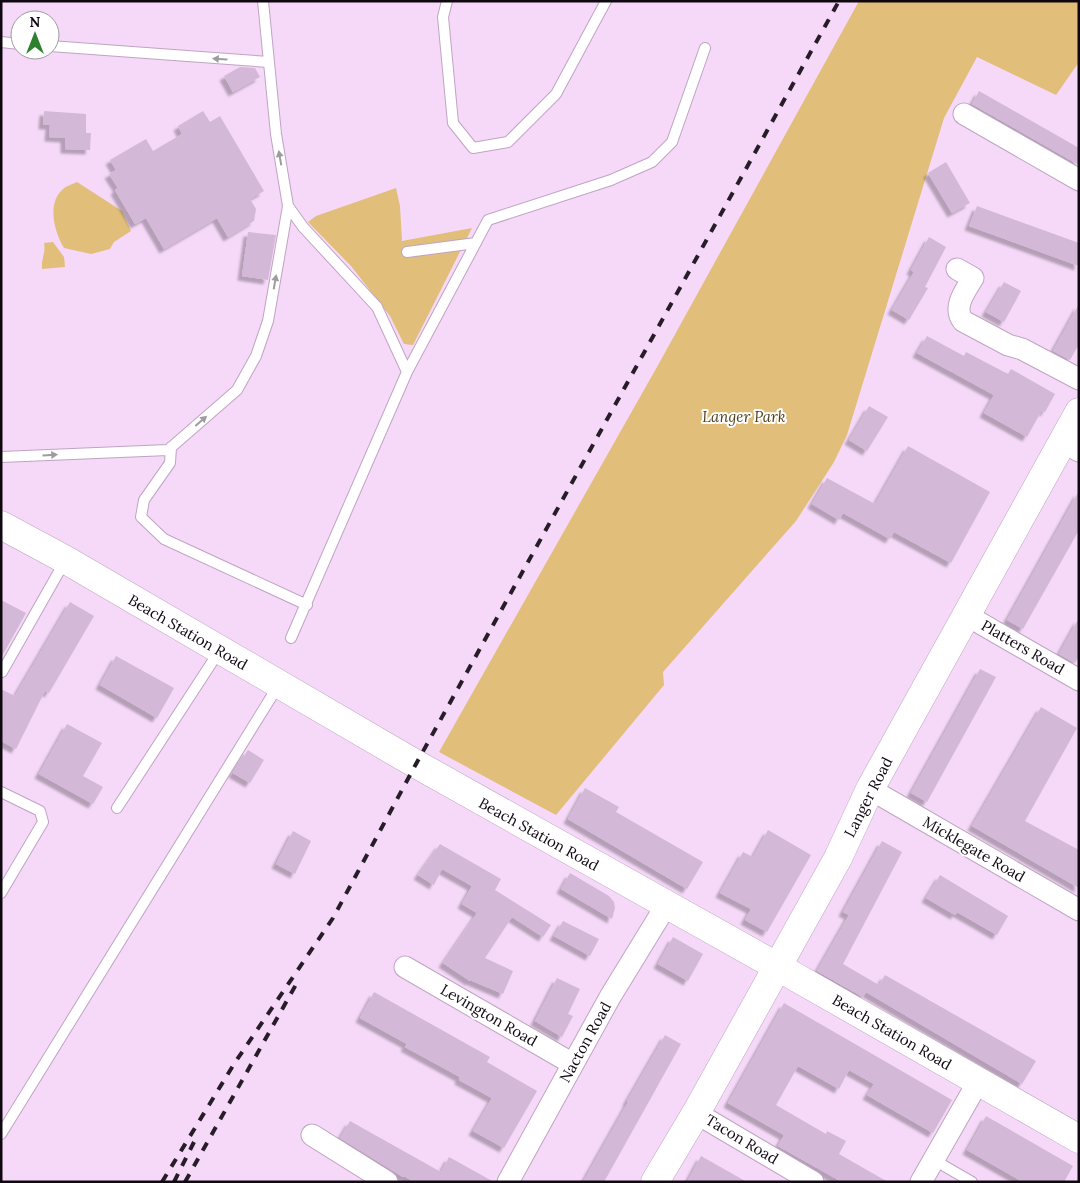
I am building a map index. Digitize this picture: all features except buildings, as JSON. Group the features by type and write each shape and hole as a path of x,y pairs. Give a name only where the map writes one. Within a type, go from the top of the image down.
{"main road":[{"name":"Langer Road","path":"655,1182 838,858 870,789 966,615 1071,446 1079,412"},
{"name":"Beach Station Road","path":"1,525 66,560 416,764 667,904 1079,1139"}],"street":[{"path":"964,114 1079,180"},
{"path":"956,269 973,278 959,307 960,316 963,320 1008,345 1022,349 1079,379"},
{"name":"Platters Road","path":"966,615 1079,680"},
{"name":"Micklegate Road","path":"870,789 1079,910"},
{"name":"Nacton Road","path":"508,1182 610,997 667,904"},
{"name":"Levington Road","path":"405,967 573,1064"},
{"path":"921,1182 978,1082"},
{"name":"Tacon Road","path":"696,1112 813,1182"},
{"path":"312,1135 387,1182"}],"lane":[{"path":"1,457 168,450 237,390 256,356 268,320 288,206 276,134 263,1"},
{"path":"447,1 443,17 453,123 473,148 508,142 556,94 606,1"},
{"path":"60,47 269,62"},
{"path":"291,638 407,372 488,220 611,180 652,162 672,142 705,48"},
{"path":"288,206 303,227 377,307 407,372"},
{"path":"407,252 476,243"},
{"path":"171,447 170,464 144,500 141,517 164,539 306,605"},
{"path":"2,672 66,560"},
{"path":"117,808 220,650"},
{"path":"1,1134 279,685"},
{"path":"1,792 40,811 43,822 1,893"},
{"path":"934,1160 972,1182"}],"green space":[{"name":"Langer Park","path":"859,1 1079,1 1079,62 1056,95 977,57 944,118 847,435 834,462 796,521 663,672 664,685 556,815 439,752 657,367"},
{"path":"77,182 122,211 131,231 114,242 110,249 91,254 64,248 61,242 55,227 53,210 55,202 63,189"},
{"path":"396,188 400,206 402,241 472,228 413,345 404,344 390,316 351,266 308,222 316,216"},
{"path":"53,242 64,257 65,267 42,269 44,243"}],"railway":[{"path":"162,1182 234,1064 333,918 416,764 839,1"},
{"path":"185,1182 298,981"},
{"path":"174,1182 194,1142"}]}
